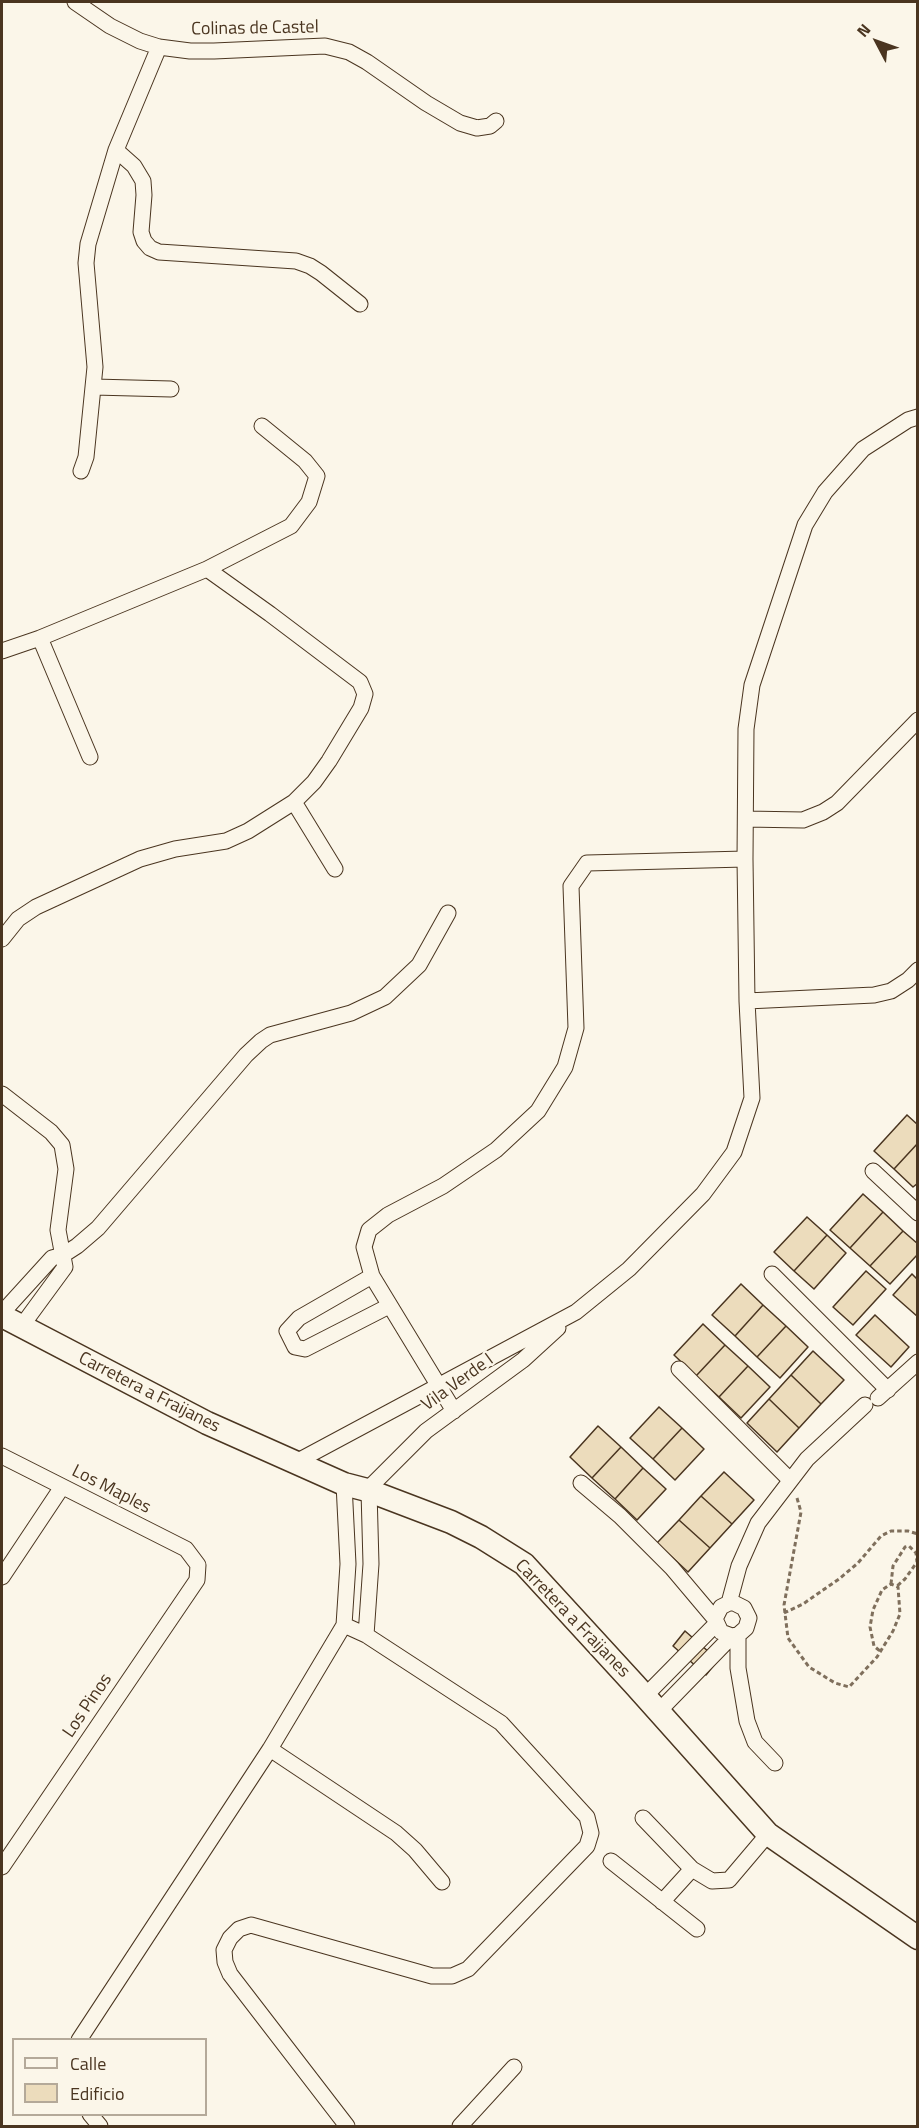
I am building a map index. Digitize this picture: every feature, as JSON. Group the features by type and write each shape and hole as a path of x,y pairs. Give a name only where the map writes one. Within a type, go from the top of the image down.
{"main road":[{"name":"Carretera a Fraijanes","path":"8,1319 207,1423 344,1484 368,1490 451,1522 481,1537 524,1564 768,1834 918,1938"}],"street":[{"name":"Colinas de Castel","path":"75,2 110,26 140,41 159,47 214,51 325,46 349,52 460,123 477,128 490,126 496,121"},
{"path":"81,471 86,457 95,367 86,263 88,244 116,150 159,47"},
{"path":"116,150 134,166 143,181 141,232 150,248 159,252 296,261 321,273 360,304"},
{"path":"94,387 171,389"},
{"path":"296,1462 576,1312 628,1269 703,1194 734,1152 753,1098 747,1001 745,859 746,729 752,685 805,525 825,492 863,449 909,420 918,417"},
{"path":"2,651 40,638 207,569 291,526 309,502 317,476 305,461 262,426"},
{"path":"2,939 18,919 36,907 140,859 175,849 226,841 248,831 294,802 314,782 329,761 361,708 365,694 360,682 207,569"},
{"path":"40,638 90,757"},
{"path":"746,819 803,820 824,812 837,803 918,720"},
{"path":"294,802 335,869"},
{"path":"454,1411 388,1306 372,1276 364,1247 369,1230 388,1215 443,1186 496,1150 538,1111 565,1067 576,1028 571,886 587,863 745,859"},
{"path":"8,1319 52,1258 63,1255 98,1228 246,1055 261,1041 270,1035 351,1013 385,997 419,965 448,913"},
{"path":"747,1001 874,995 891,991 918,970"},
{"path":"2,1094 51,1132 62,1146 66,1169 58,1230 65,1267 8,1319"},
{"path":"873,1171 918,1213"},
{"path":"772,1274 877,1398"},
{"path":"372,1276 299,1318 287,1331 295,1347 304,1349 388,1306"},
{"name":"Vila Verde I","path":"368,1490 426,1431 523,1360 576,1312"},
{"path":"652,1703 716,1622 718,1611 729,1603 739,1566 758,1523 787,1483 807,1459 918,1362"},
{"path":"679,1370 787,1483"},
{"name":"Los Maples","path":"2,1456 186,1549 198,1565"},
{"path":"581,1483 620,1516 656,1552 716,1622 721,1632 735,1636"},
{"path":"80,2038 270,1749 344,1625 348,1564 344,1484"},
{"path":"2,1577 62,1487"},
{"path":"366,1635 371,1564 368,1490"},
{"name":"Los Pinos","path":"2,1867 197,1580 198,1565"},
{"path":"652,1703 746,1628 749,1618 744,1608 740,1604 729,1603"},
{"path":"344,1625 366,1635 501,1723 587,1817 591,1833 587,1846 476,1961 468,1969 452,1976 432,1977 250,1926 239,1929 230,1938 224,1950 225,1962 230,1974 347,2127"},
{"path":"735,1636 747,1721 755,1742 775,1763"},
{"path":"270,1749 396,1833 415,1850 442,1882"},
{"path":"643,1818 692,1869 712,1881 729,1880 768,1834"},
{"path":"611,1861 697,1929"},
{"path":"662,1902 692,1869"},
{"path":"460,2127 514,2067"}],"path":[{"path":"787,1483 795,1493 801,1512 784,1613 788,1638 809,1667 835,1683 849,1687 881,1652 893,1631 900,1614 897,1586"},
{"path":"784,1613 803,1604 845,1574 858,1563 881,1536 891,1531 908,1531 918,1534"},
{"path":"881,1652 874,1646 870,1627 873,1610 882,1590 891,1584 893,1566 905,1547 909,1545 916,1553 917,1562 897,1586"},
{"path":"891,1584 897,1586"}],"building":[{"path":"907,1115 918,1125 918,1143 894,1169 874,1151"},
{"path":"918,1143 918,1183 913,1187 894,1169"},
{"path":"863,1194 883,1212 850,1248 830,1230"},
{"path":"883,1212 903,1231 870,1266 850,1248"},
{"path":"807,1217 827,1235 794,1271 774,1252"},
{"path":"903,1231 918,1244 918,1254 890,1284 870,1266"},
{"path":"827,1235 846,1253 814,1289 794,1271"},
{"path":"866,1271 886,1289 853,1325 833,1307"},
{"path":"912,1274 918,1280 918,1317 893,1295"},
{"path":"741,1284 763,1305 735,1336 712,1315"},
{"path":"763,1305 786,1326 757,1357 735,1336"},
{"path":"875,1315 909,1347 891,1367 856,1335"},
{"path":"703,1324 725,1345 696,1376 674,1355"},
{"path":"786,1326 808,1347 780,1378 757,1357"},
{"path":"725,1345 748,1366 719,1397 696,1376"},
{"path":"813,1351 844,1380 821,1404 791,1375"},
{"path":"748,1366 770,1387 741,1418 719,1397"},
{"path":"791,1375 821,1404 799,1428 769,1399"},
{"path":"769,1399 799,1428 777,1452 747,1423"},
{"path":"659,1407 682,1428 653,1459 630,1438"},
{"path":"598,1426 621,1447 592,1478 570,1457"},
{"path":"682,1428 704,1449 675,1480 653,1459"},
{"path":"621,1447 643,1468 615,1499 592,1478"},
{"path":"643,1468 666,1489 637,1520 615,1499"},
{"path":"724,1472 754,1500 732,1524 701,1496"},
{"path":"701,1496 732,1524 710,1548 679,1520"},
{"path":"679,1520 710,1548 688,1572 657,1543"},
{"path":"685,1631 718,1660 706,1675 673,1646"}]}
